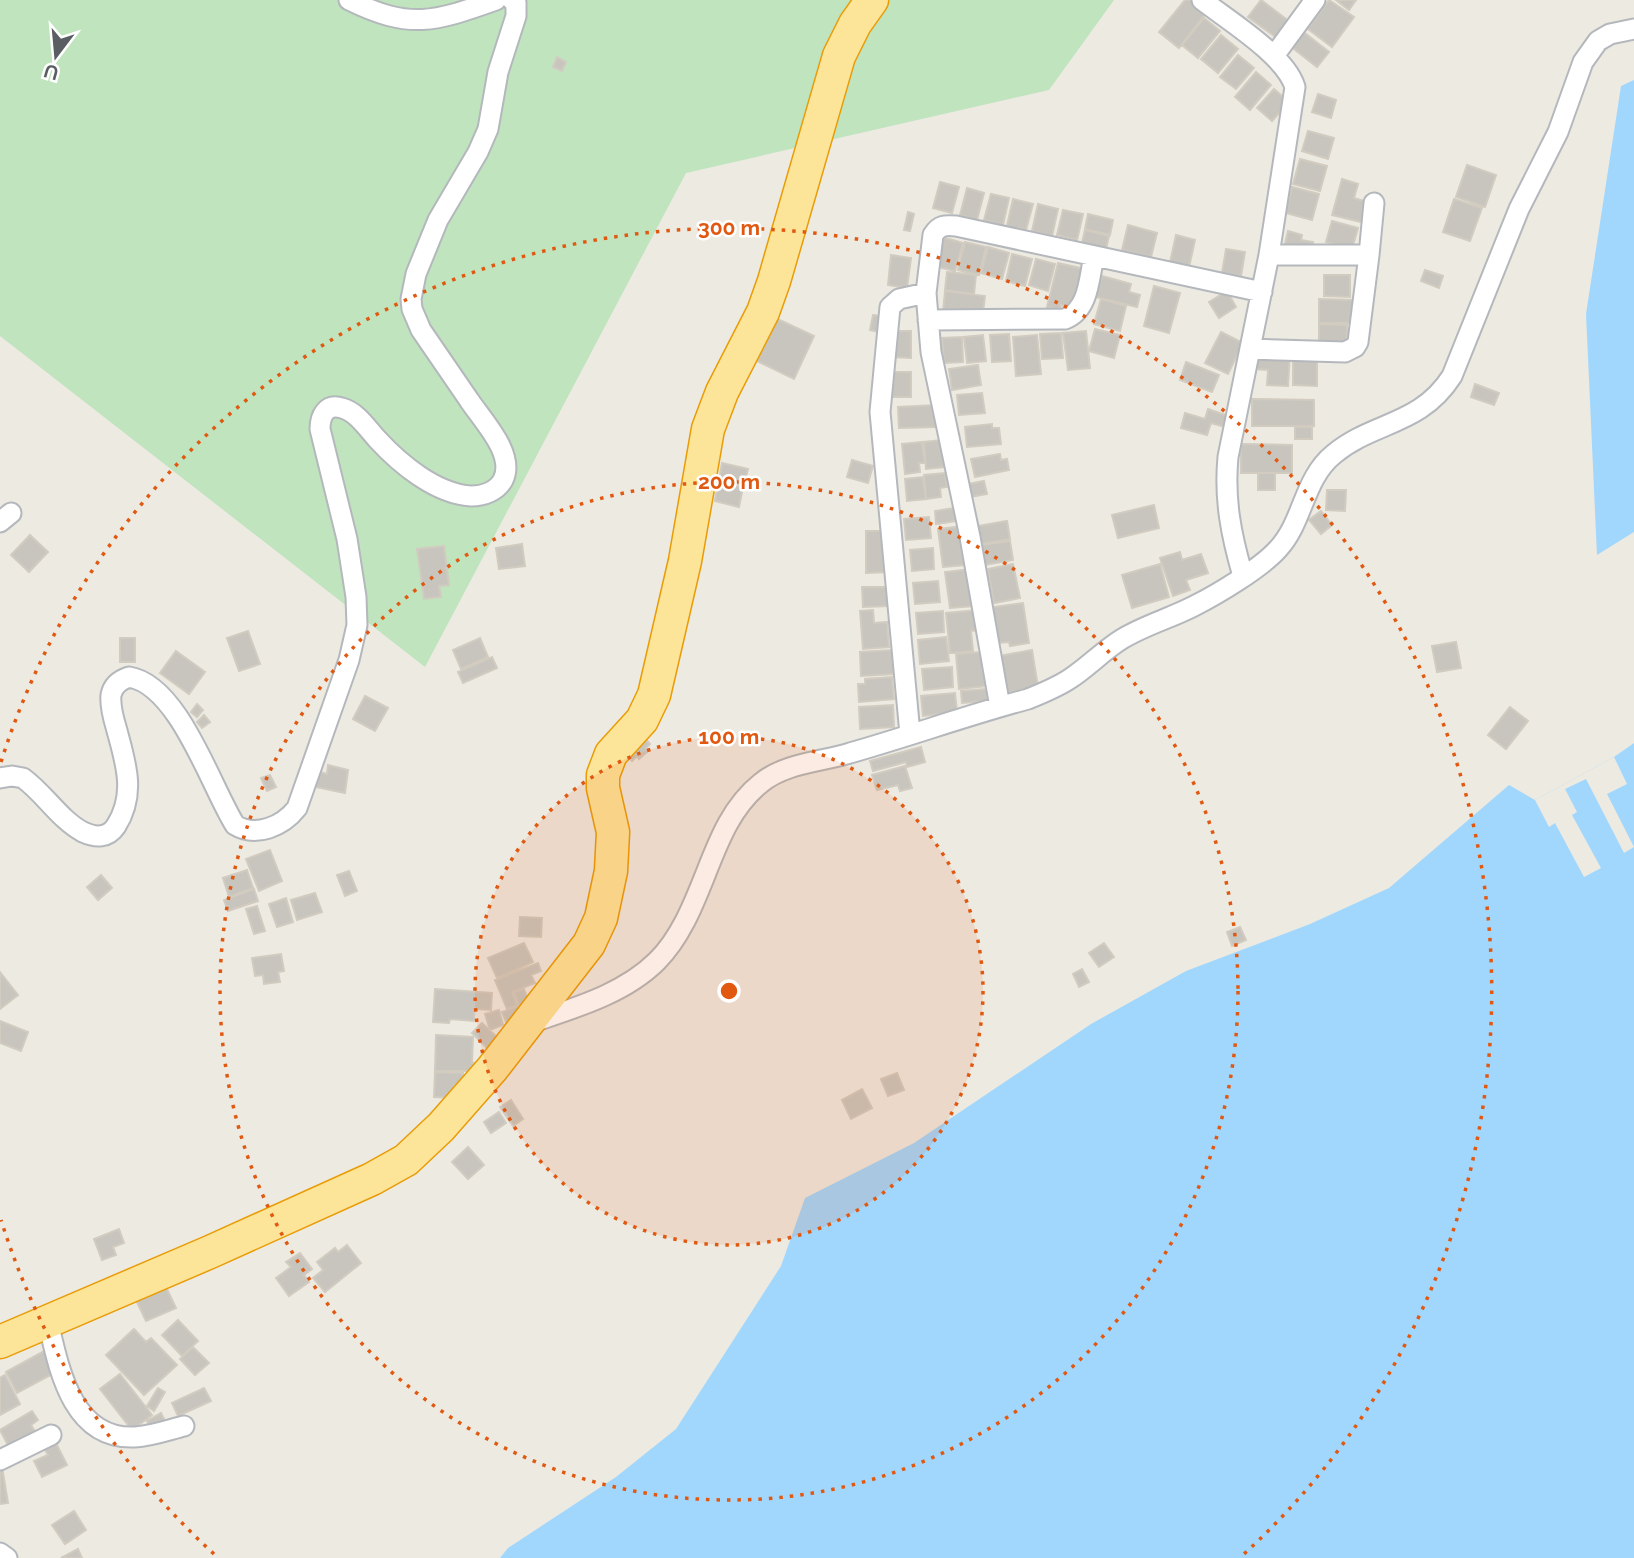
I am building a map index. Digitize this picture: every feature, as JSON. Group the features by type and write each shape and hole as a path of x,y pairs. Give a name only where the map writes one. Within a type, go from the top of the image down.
{"highway":[{"path":"0,1342 211,1252 393,1168 441,1127 492,1069 589,944 601,918 613,851 611,817 603,788 606,764 621,741 642,720 654,695 685,561 708,429 722,392 771,292 839,57 855,24 872,0"}],"street":[{"path":"349,0 388,17 420,20 458,14 496,0"},
{"path":"0,778 23,778 82,831 101,837 111,832 120,819 130,790 126,764 113,719 111,694 118,683 130,677 144,682 155,691 183,726 199,750 235,825 250,831 268,828 284,822 297,808 349,660 357,625 348,539 322,441 320,420 323,413 335,406 352,413 391,453 418,474 451,492 479,496 489,493 498,486 506,470 506,461 496,441 421,330 412,309 411,299 416,274 430,238 488,130 498,72 516,16 516,3 512,0"},
{"path":"1202,0 1274,56 1293,80 1295,97 1269,255 1228,457 1226,483 1232,537 1243,576"},
{"path":"1274,56 1315,0"},
{"path":"526,1025 600,998 624,986 659,960 692,907 721,836 734,813 761,783 776,773 1028,699 1053,689 1072,678 1123,638 1194,606 1276,552 1295,526 1310,485 1321,468 1335,454 1417,412 1443,390 1452,376 1519,209 1558,132 1583,62 1598,41 1610,34 1634,29"},
{"path":"1250,349 1350,351 1358,342 1374,203"},
{"path":"1000,707 970,537 935,374 926,293 933,235 937,228 945,225 1262,292"},
{"path":"1269,255 1369,255"},
{"path":"928,320 1065,319 1073,316 1081,308 1094,256"},
{"path":"910,734 880,395 890,307 899,299 926,293"},
{"path":"48,1322 66,1388 79,1409 95,1425 111,1434 135,1437 184,1426"},
{"path":"0,1460 51,1435"},
{"path":"0,1553 7,1558"}],"green space":[{"path":"0,0 1114,0 1049,90 686,173 425,667 0,336"}],"water":[{"path":"1634,80 1634,532 1597,555 1586,314 1621,86"},
{"path":"1634,743 1634,1558 500,1558 508,1548 616,1477 676,1429 781,1266 805,1198 914,1143 1091,1024 1186,971 1310,924 1389,888 1509,785 1535,800 1614,757"}],"pier":[{"path":"1614,757 1627,784 1607,794 1634,847 1624,853 1586,779 1565,789 1577,812 1572,815 1601,868 1584,877 1555,823 1549,827 1535,800"}],"building":[{"path":"1185,0 1198,0 1209,9 1179,48 1159,32"},
{"path":"1261,0 1290,22 1278,39 1248,17"},
{"path":"1329,0 1354,17 1332,47 1308,29"},
{"path":"1336,0 1356,0 1349,10"},
{"path":"1204,18 1220,31 1198,58 1182,45"},
{"path":"1301,30 1329,52 1317,67 1289,45"},
{"path":"1221,35 1238,49 1218,73 1201,59"},
{"path":"1238,55 1254,68 1236,89 1220,77"},
{"path":"557,57 566,62 562,71 553,67"},
{"path":"1256,72 1271,85 1250,110 1235,97"},
{"path":"1274,89 1289,102 1272,121 1257,108"},
{"path":"1318,94 1336,100 1331,118 1312,112"},
{"path":"1308,131 1334,138 1328,159 1302,151"},
{"path":"1300,159 1327,166 1320,191 1293,184"},
{"path":"1467,165 1496,175 1485,207 1456,197"},
{"path":"1342,179 1358,184 1354,198 1370,203 1365,223 1332,215"},
{"path":"940,182 959,187 952,213 933,208"},
{"path":"1292,187 1319,194 1312,220 1286,213"},
{"path":"967,188 984,193 977,220 960,215"},
{"path":"991,194 1009,198 1003,225 984,220"},
{"path":"1013,199 1033,204 1026,230 1019,228 1018,233 1006,230"},
{"path":"1454,199 1482,208 1470,241 1443,232"},
{"path":"1038,204 1058,209 1052,236 1032,231"},
{"path":"1063,210 1083,214 1077,240 1057,235"},
{"path":"908,212 914,214 910,231 904,230"},
{"path":"1088,214 1113,220 1110,235 1085,229"},
{"path":"1332,221 1358,228 1352,249 1326,242"},
{"path":"1128,225 1157,233 1151,257 1122,250"},
{"path":"1085,230 1109,236 1106,249 1082,243"},
{"path":"1288,231 1302,235 1301,240 1313,242 1311,250 1284,248"},
{"path":"1176,235 1195,240 1188,272 1169,267"},
{"path":"942,237 963,243 955,271 934,266"},
{"path":"965,242 986,247 979,275 958,270"},
{"path":"988,247 1009,253 1002,279 981,273"},
{"path":"1226,249 1245,252 1241,276 1222,273"},
{"path":"1012,254 1032,259 1025,286 1006,281"},
{"path":"891,255 911,258 907,288 888,285"},
{"path":"1036,259 1055,264 1048,291 1029,285"},
{"path":"1058,263 1085,269 1072,308 1061,305 1060,310 1047,307"},
{"path":"1425,270 1443,276 1439,288 1421,281"},
{"path":"947,272 976,275 974,294 945,290"},
{"path":"1324,275 1350,275 1350,297 1324,296"},
{"path":"1102,276 1131,284 1129,292 1140,295 1137,307 1096,297"},
{"path":"1154,286 1180,293 1169,333 1144,326"},
{"path":"945,291 985,296 983,312 968,310 968,315 943,312"},
{"path":"1227,291 1236,307 1219,318 1209,302"},
{"path":"1101,299 1126,306 1120,331 1094,324"},
{"path":"1319,299 1354,300 1354,323 1319,323"},
{"path":"873,315 882,316 879,332 870,330"},
{"path":"771,316 814,336 794,379 751,358"},
{"path":"1319,324 1347,325 1347,348 1319,348"},
{"path":"1095,329 1120,335 1114,358 1089,351"},
{"path":"892,331 911,331 911,358 892,357"},
{"path":"1086,331 1090,368 1068,370 1063,333"},
{"path":"1221,332 1243,343 1228,374 1205,363"},
{"path":"1061,333 1063,358 1042,359 1040,334"},
{"path":"1009,334 1011,361 992,362 990,335"},
{"path":"983,335 986,361 967,363 964,337"},
{"path":"1037,335 1041,374 1016,376 1013,337"},
{"path":"962,337 963,362 944,363 942,338"},
{"path":"1256,351 1290,353 1288,386 1267,385 1268,370 1255,369"},
{"path":"1293,360 1317,360 1317,386 1293,385"},
{"path":"1186,362 1219,375 1212,392 1180,380"},
{"path":"978,365 981,385 952,390 949,369"},
{"path":"890,372 911,372 911,397 890,397"},
{"path":"1475,384 1499,393 1494,405 1471,397"},
{"path":"982,393 985,413 959,415 957,395"},
{"path":"1252,399 1314,400 1314,426 1252,426"},
{"path":"935,405 936,427 899,428 898,407"},
{"path":"1208,409 1228,416 1225,427 1211,423 1207,435 1181,428 1185,413 1205,419"},
{"path":"992,424 992,428 999,428 1001,444 967,447 965,427"},
{"path":"1295,427 1312,427 1312,439 1295,439"},
{"path":"942,440 944,467 926,469 924,442"},
{"path":"922,442 925,463 919,463 920,472 905,474 902,444"},
{"path":"1241,444 1292,445 1292,473 1241,473"},
{"path":"1000,454 1001,460 1007,459 1009,470 975,477 971,459"},
{"path":"852,460 873,466 868,483 847,477"},
{"path":"722,463 748,469 744,485 719,480"},
{"path":"945,473 947,487 940,488 941,497 926,499 924,475"},
{"path":"1258,473 1275,473 1275,490 1258,490"},
{"path":"923,477 926,499 907,501 905,479"},
{"path":"984,481 987,494 970,497 968,484"},
{"path":"718,482 743,487 739,507 715,501"},
{"path":"1327,490 1346,490 1345,511 1326,510"},
{"path":"1154,505 1159,528 1118,538 1112,515"},
{"path":"955,508 957,521 936,524 935,511"},
{"path":"1321,511 1332,525 1321,534 1309,520"},
{"path":"929,517 931,538 906,540 904,519"},
{"path":"1007,521 1010,539 981,544 978,526"},
{"path":"962,526 966,565 943,567 938,529"},
{"path":"866,531 888,531 889,572 866,573"},
{"path":"30,535 48,552 29,572 11,555"},
{"path":"1010,541 1013,560 984,565 981,545"},
{"path":"522,544 525,566 499,569 496,548"},
{"path":"444,546 449,585 439,586 441,597 424,599 417,549"},
{"path":"933,548 934,569 912,571 910,550"},
{"path":"1180,552 1182,560 1201,554 1208,573 1186,580 1190,590 1173,596 1160,558"},
{"path":"1013,564 1020,598 994,603 988,569"},
{"path":"1160,564 1169,597 1132,608 1122,575"},
{"path":"970,569 974,606 950,608 945,572"},
{"path":"938,581 940,602 915,604 913,583"},
{"path":"862,587 889,587 889,606 863,607"},
{"path":"1023,603 1029,643 1010,646 1009,642 998,643 993,607"},
{"path":"873,610 874,623 887,622 889,647 863,649 860,611"},
{"path":"978,610 980,630 971,631 973,651 950,653 946,613"},
{"path":"943,611 944,632 918,634 916,613"},
{"path":"248,631 260,664 239,671 227,638"},
{"path":"946,637 949,661 920,664 918,640"},
{"path":"120,638 135,638 135,662 120,662"},
{"path":"480,638 488,657 461,669 453,650"},
{"path":"1456,642 1461,668 1437,672 1432,646"},
{"path":"893,650 895,674 861,676 860,652"},
{"path":"1032,650 1038,687 1005,693 999,656"},
{"path":"176,651 205,672 189,694 160,673"},
{"path":"984,652 987,686 959,689 956,654"},
{"path":"492,657 497,668 463,683 458,672"},
{"path":"952,667 953,687 924,690 922,669"},
{"path":"892,677 894,699 859,702 858,684 865,684 865,679"},
{"path":"986,689 988,701 962,703 961,691"},
{"path":"955,693 957,712 923,716 921,696"},
{"path":"365,696 388,708 375,731 353,719"},
{"path":"197,704 203,710 197,717 191,712"},
{"path":"893,705 894,727 860,729 859,707"},
{"path":"1510,707 1528,721 1506,749 1488,735"},
{"path":"204,715 210,722 202,728 197,722"},
{"path":"640,733 650,744 646,748 648,751 632,761 622,750"},
{"path":"921,747 925,762 907,767 906,762 873,771 870,761"},
{"path":"328,765 348,770 345,793 316,787 320,772 327,774"},
{"path":"905,766 912,788 900,791 898,785 877,790 872,775"},
{"path":"270,775 276,787 267,791 261,778"},
{"path":"270,850 282,881 259,891 246,859"},
{"path":"247,870 253,888 229,897 223,878"},
{"path":"349,871 357,891 345,896 337,875"},
{"path":"101,875 112,888 98,900 87,887"},
{"path":"254,889 258,901 228,911 224,900"},
{"path":"315,893 322,912 297,920 291,900"},
{"path":"286,898 293,922 277,927 269,904"},
{"path":"257,906 265,931 254,934 246,909"},
{"path":"520,917 542,918 541,937 519,936"},
{"path":"1240,927 1246,940 1232,946 1227,932"},
{"path":"524,943 533,962 497,978 488,958"},
{"path":"1104,943 1114,957 1099,967 1089,953"},
{"path":"281,954 284,971 278,972 280,982 264,984 263,975 255,976 252,958"},
{"path":"538,963 541,971 531,975 535,983 512,992 517,1005 507,1009 495,980"},
{"path":"1082,969 1089,982 1079,987 1073,974"},
{"path":"0,972 18,995 0,1009"},
{"path":"435,989 492,993 491,1010 475,1009 474,1021 450,1019 449,1023 433,1022"},
{"path":"524,989 530,1005 526,1015 506,1022 502,1012 519,1006 514,992"},
{"path":"499,1010 503,1025 490,1030 485,1014"},
{"path":"0,1021 28,1032 21,1051 0,1043"},
{"path":"482,1023 499,1039 489,1050 472,1033"},
{"path":"436,1035 473,1037 472,1063 479,1063 479,1071 435,1071"},
{"path":"435,1072 463,1073 463,1085 454,1085 453,1098 434,1097"},
{"path":"897,1073 904,1090 888,1096 881,1079"},
{"path":"862,1089 872,1108 851,1119 842,1100"},
{"path":"511,1100 523,1119 513,1126 500,1107"},
{"path":"499,1112 506,1123 491,1133 484,1122"},
{"path":"468,1147 484,1165 468,1179 452,1162"},
{"path":"119,1229 124,1243 113,1247 116,1255 102,1260 94,1239"},
{"path":"347,1245 361,1263 325,1292 313,1278 323,1270 317,1262 335,1248 338,1252"},
{"path":"300,1253 312,1269 304,1275 309,1282 289,1296 276,1278 291,1267 286,1262"},
{"path":"165,1285 176,1308 146,1321 135,1298"},
{"path":"178,1320 198,1341 182,1356 162,1335"},
{"path":"134,1329 146,1342 151,1338 177,1365 144,1395 106,1355"},
{"path":"193,1347 209,1363 195,1375 180,1359"},
{"path":"44,1351 56,1372 17,1393 6,1372"},
{"path":"120,1374 152,1415 132,1430 100,1389"},
{"path":"5,1375 20,1404 0,1415 0,1378"},
{"path":"158,1388 165,1392 154,1411 147,1406"},
{"path":"204,1388 211,1401 178,1416 172,1403"},
{"path":"32,1411 38,1420 31,1425 36,1433 10,1449 0,1430"},
{"path":"161,1413 165,1421 151,1428 147,1421"},
{"path":"56,1443 67,1465 42,1477 34,1461 48,1455 44,1448"},
{"path":"2,1467 8,1503 0,1504 0,1468"},
{"path":"74,1511 86,1530 65,1544 52,1525"},
{"path":"78,1549 82,1558 61,1558"}]}
